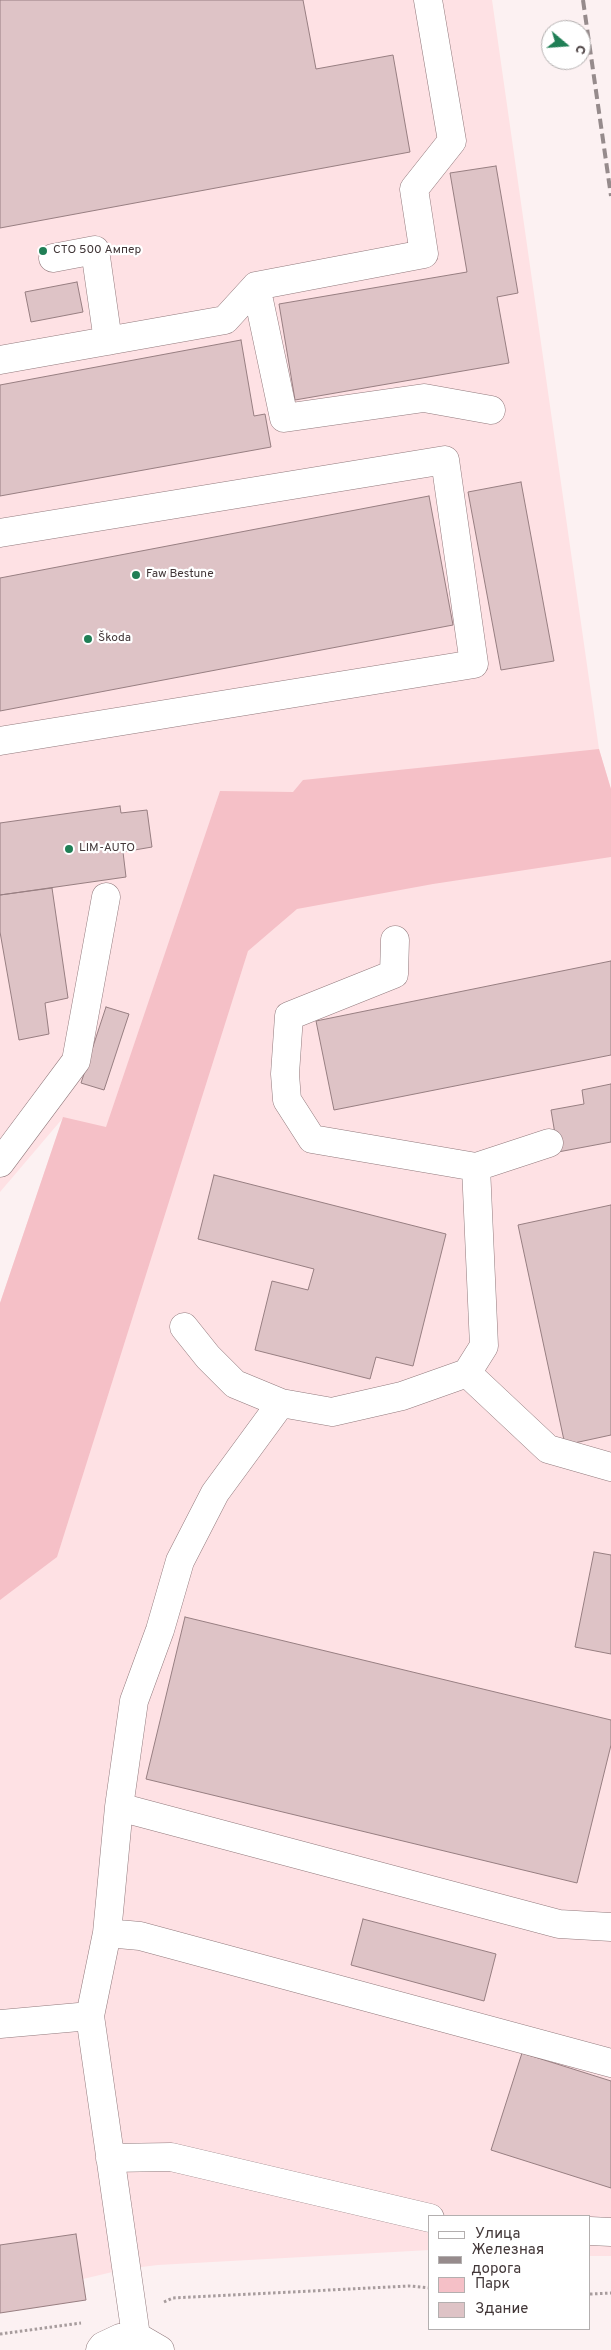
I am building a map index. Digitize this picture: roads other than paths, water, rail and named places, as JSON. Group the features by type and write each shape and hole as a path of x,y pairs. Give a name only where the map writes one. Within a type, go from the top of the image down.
{"lane":[{"path":"0,360 225,320 256,286 424,254 414,189 452,141 428,0"},
{"path":"53,258 95,250 108,341"},
{"path":"256,286 284,418 424,398 491,410"},
{"path":"0,533 445,460 474,664 0,741"},
{"path":"0,1162 76,1061 106,898"},
{"path":"395,940 394,974 289,1016 285,1074 287,1100 312,1139 476,1167 549,1143"},
{"path":"184,1327 208,1357 235,1384 280,1403 332,1412 402,1396 467,1373 484,1346 476,1167"},
{"path":"467,1373 548,1448 611,1467"},
{"path":"160,2350 135,2326 128,2295 90,2016 107,1934 119,1807 134,1701 160,1630 180,1561 215,1493 280,1403"},
{"path":"119,1807 559,1924 611,1927"},
{"path":"107,1934 140,1936 611,2063"},
{"path":"0,2024 90,2016"},
{"path":"110,2158 171,2157 428,2218"},
{"path":"591,2231 611,2232"},
{"path":"100,2350 103,2346 120,2338 135,2326"}],"railway":[{"path":"583,0 611,196"}],"place":[{"name":"СТО 500 Ампер","path":"43,251"},
{"name":"Faw Bestune","path":"136,575"},
{"name":"Škoda","path":"88,639"},
{"name":"LIM-AUTO","path":"69,849"}]}
